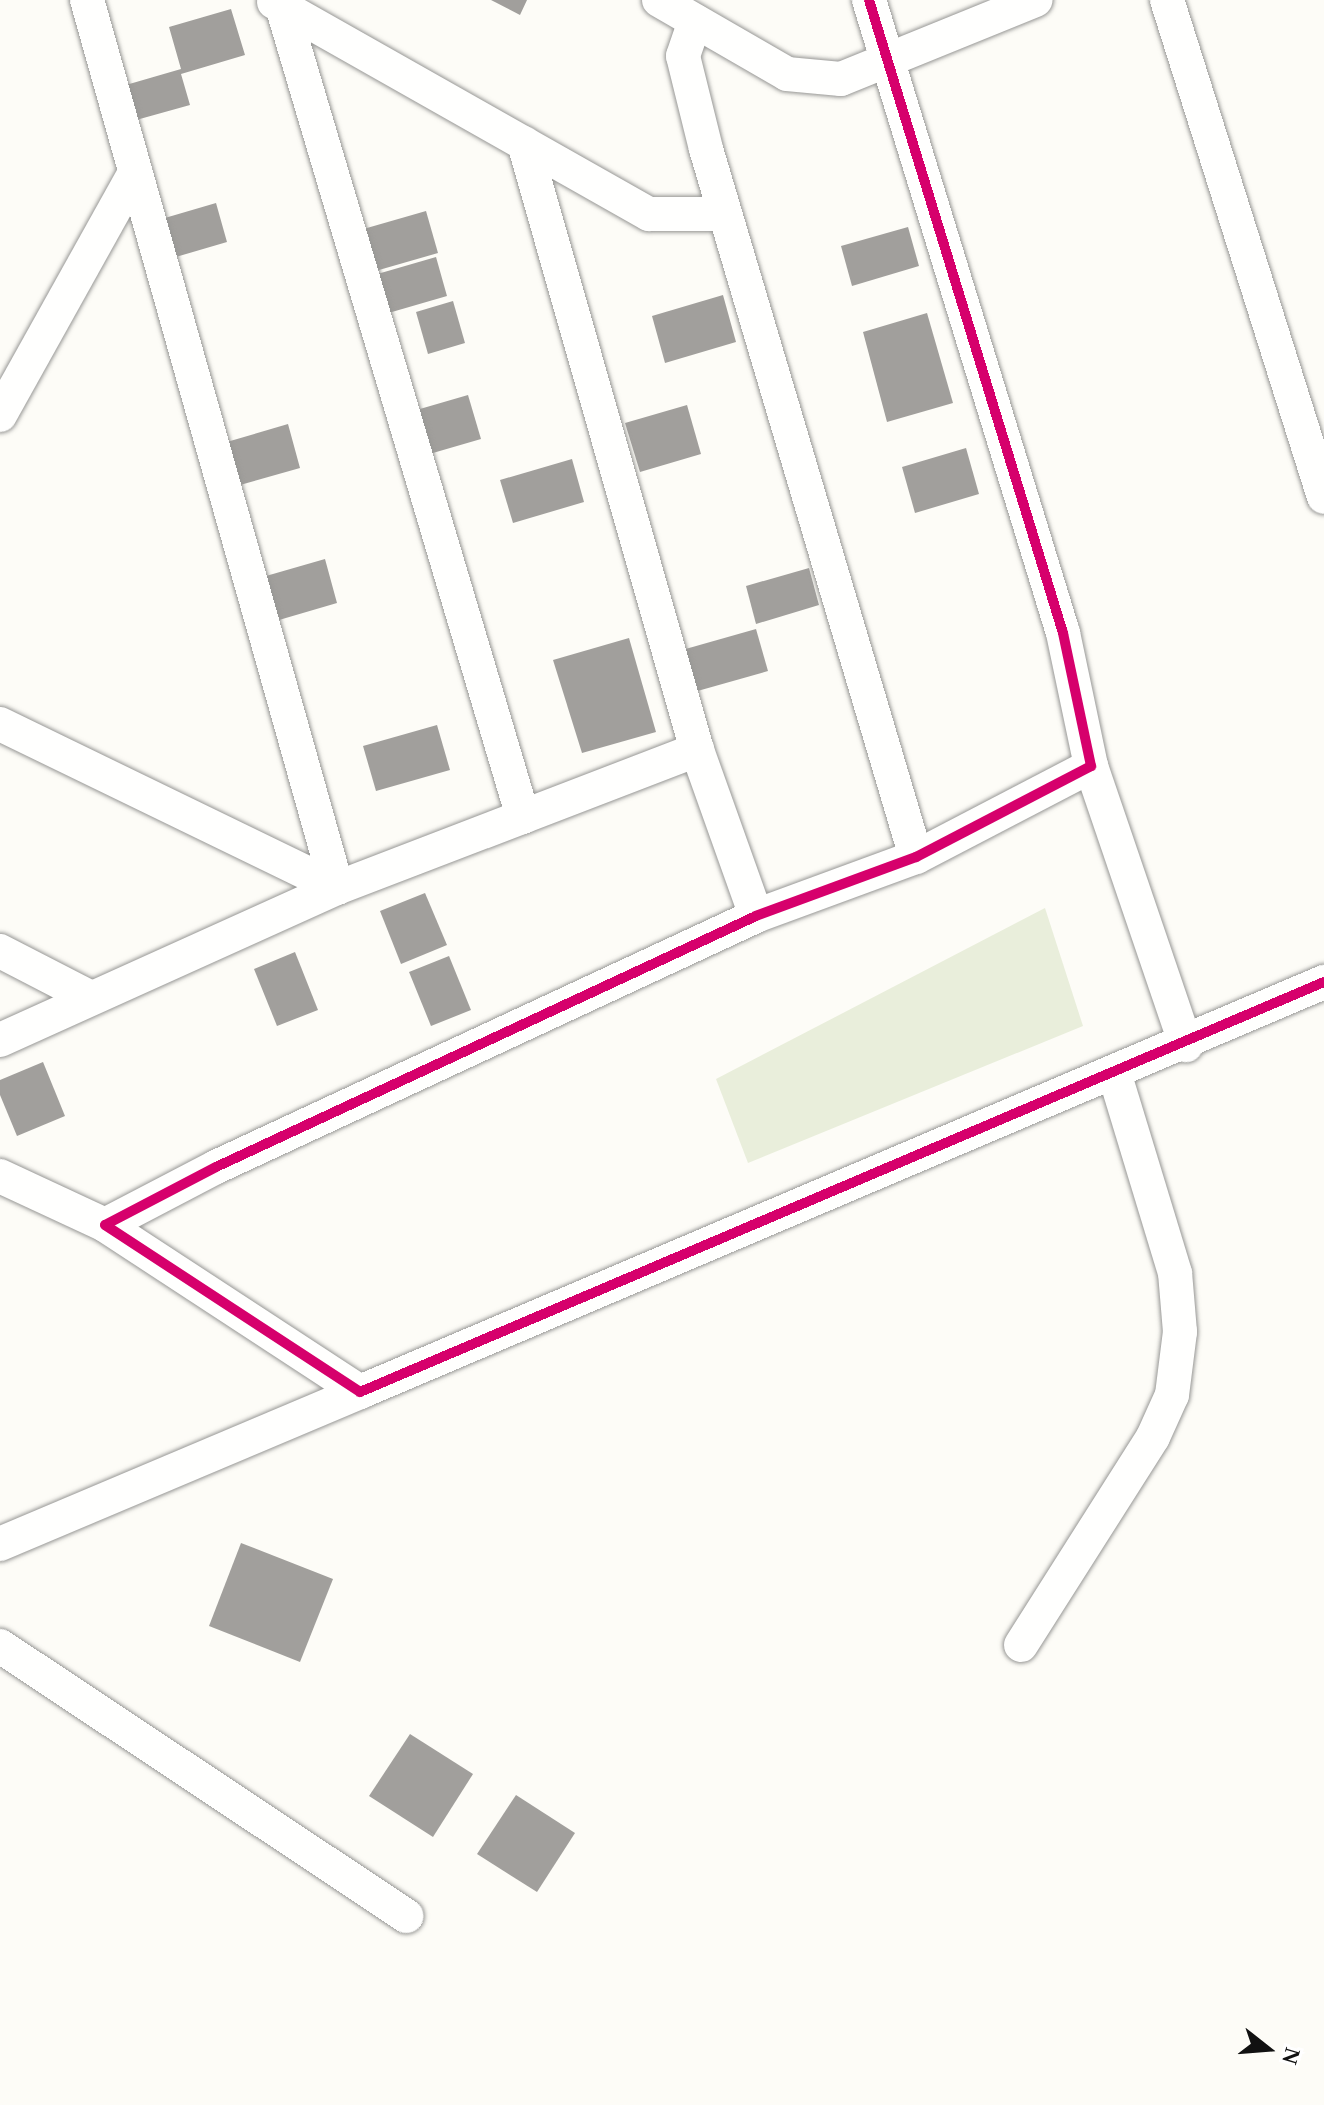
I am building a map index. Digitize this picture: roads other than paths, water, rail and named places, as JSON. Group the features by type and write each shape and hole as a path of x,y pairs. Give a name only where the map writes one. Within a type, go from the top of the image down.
{"street":[{"path":"87,0 337,888"},
{"path":"659,0 787,74 841,79 1036,0"},
{"path":"869,0 1063,633 1091,766 1186,1045"},
{"path":"1167,0 1324,497"},
{"path":"276,3 649,214 725,214"},
{"path":"276,3 523,817"},
{"path":"695,21 683,56 725,214 916,857"},
{"path":"524,143 697,750 756,916"},
{"path":"0,415 135,172"},
{"path":"0,724 337,888"},
{"path":"0,1040 89,997 337,888 697,750"},
{"path":"105,1225 216,1167 756,916 916,857 1091,766"},
{"path":"0,951 89,997"},
{"path":"2,1541 1186,1045 1324,982"},
{"path":"1021,1645 1153,1437 1172,1395 1180,1332 1175,1273 1115,1075"},
{"path":"0,1176 105,1225 360,1392"},
{"path":"0,1646 407,1916"}]}
